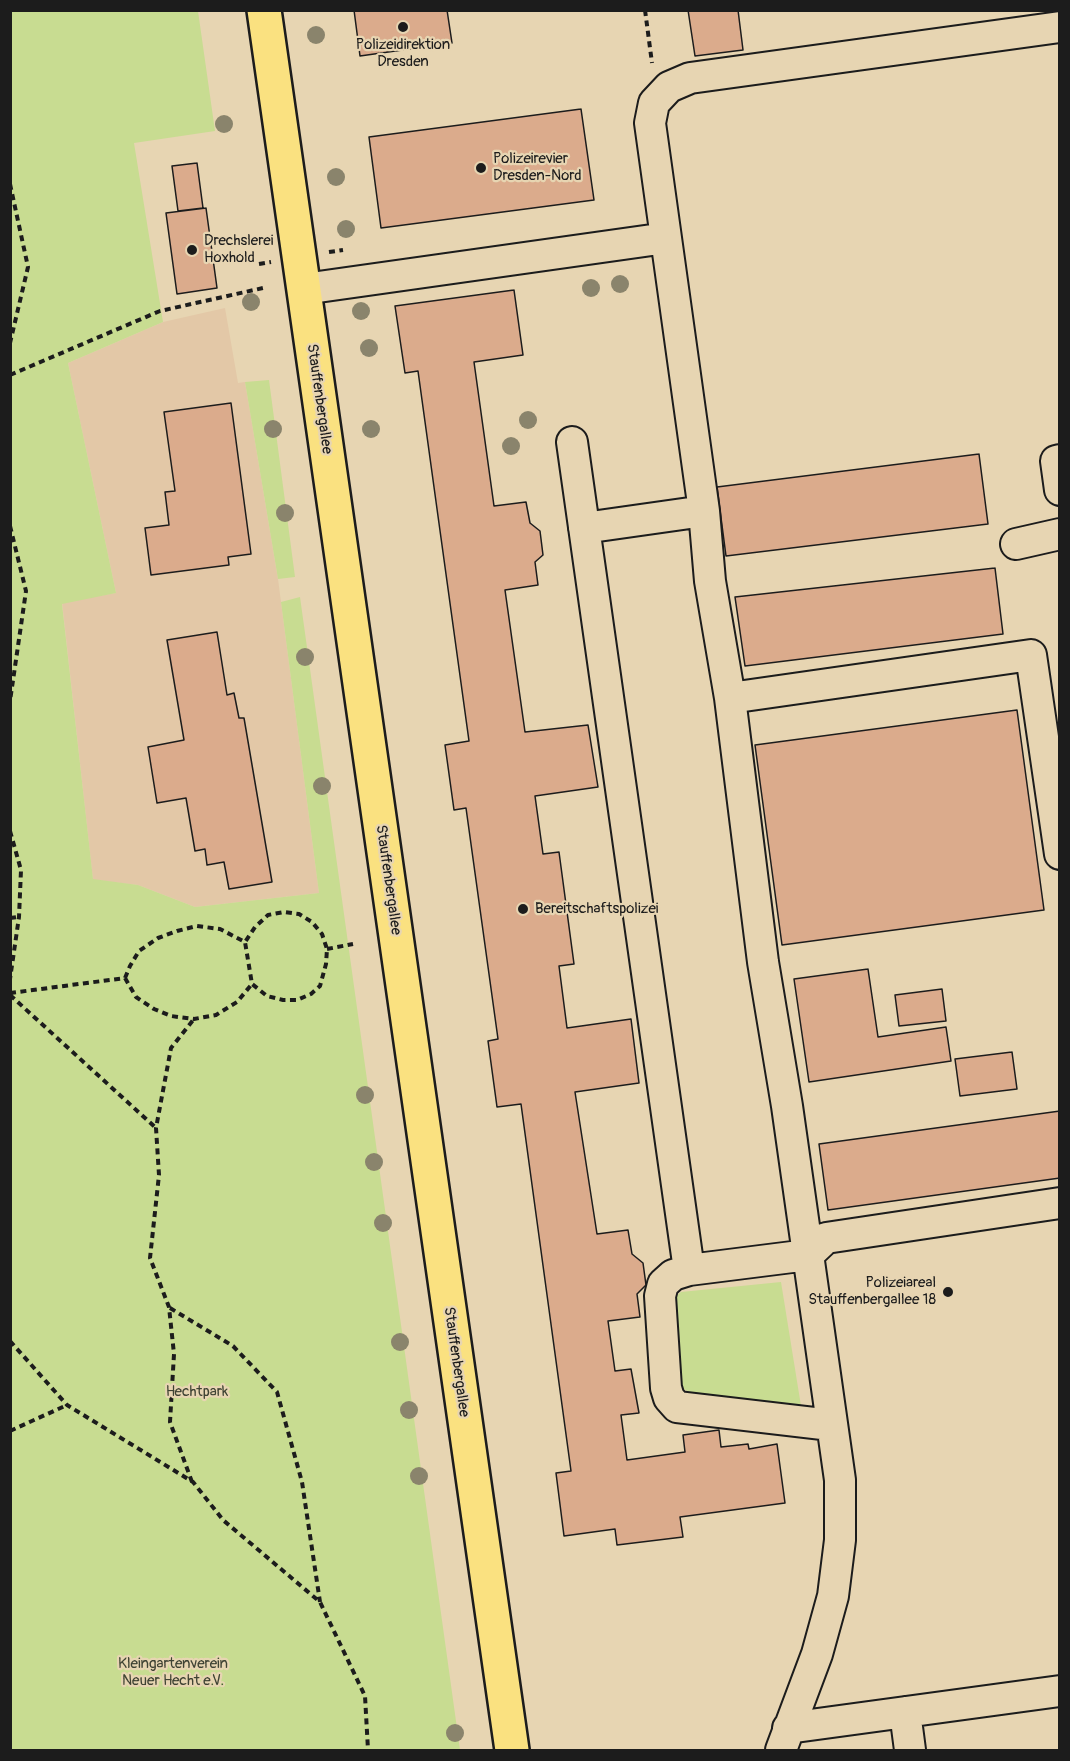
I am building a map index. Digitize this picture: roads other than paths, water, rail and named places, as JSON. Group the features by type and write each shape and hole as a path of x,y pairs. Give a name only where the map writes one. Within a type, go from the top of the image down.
{"main road":[{"name":"Stauffenbergallee","path":"264,10 512,1750"}],"lane":[{"path":"785,1739 817,1654 833,1596 840,1540 840,1490 787,1106 764,962 730,698 710,581 704,511 650,123 654,103 669,87 690,78 1059,27"},
{"path":"304,290 666,238"},
{"path":"572,442 689,1270"},
{"path":"1059,460 1056,461 1059,490"},
{"path":"584,528 704,511"},
{"path":"1016,544 1059,534"},
{"path":"730,698 1031,655 1059,854"},
{"path":"831,1425 677,1407 669,1398 666,1388 660,1296 663,1284 673,1275 689,1270 807,1255 826,1238 1059,1203"},
{"path":"785,1739 905,1712 1059,1691"},
{"path":"905,1712 910,1750"}],"place":[{"name":"Polizeidirektion Dresden","path":"403,27"},
{"name":"Polizeirevier Dresden-Nord","path":"481,168"},
{"name":"Drechslerei Hoxhold","path":"192,250"},
{"name":"Bereitschaftspolizei","path":"523,909"},
{"name":"Polizeiareal Stauffenbergallee 18","path":"948,1292"}],"park label":[{"name":"Hechtpark","path":"197,1392"},
{"name":"Kleingartenverein Neuer Hecht e.V.","path":"173,1672"}]}
